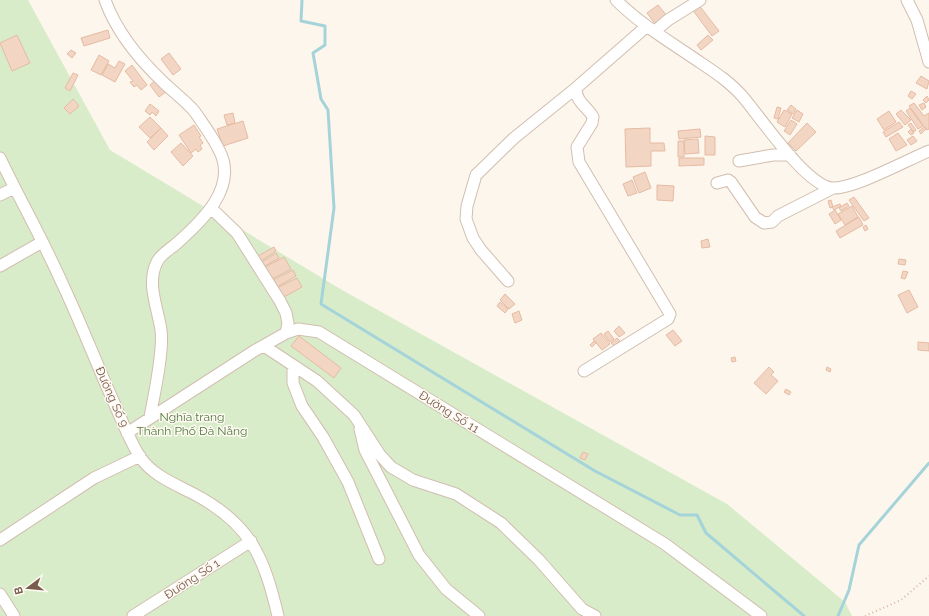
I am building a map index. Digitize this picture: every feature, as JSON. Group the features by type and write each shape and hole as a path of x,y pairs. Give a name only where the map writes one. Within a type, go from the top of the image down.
{"street":[{"path":"105,0 117,26 132,49 153,72 194,111 220,151 224,164 224,176 221,190 212,209 194,228 157,260 153,272 153,286 162,332 150,417"},
{"path":"616,0 651,28 734,86 790,155 816,182 834,188"},
{"path":"508,281 480,250 473,238 466,219 467,206 476,175 514,138 651,28 668,20 700,0"},
{"path":"907,0 916,20 929,62"},
{"path":"576,88 576,96 579,102 593,117 592,123 577,147 579,162 670,314 668,319 584,371"},
{"path":"717,183 728,180 731,182 755,217 764,223 772,222 778,216 834,188 853,184 929,151"},
{"path":"739,161 773,155 790,155"},
{"name":"Đường Số 9","path":"0,158 62,282 127,433 140,456 152,470 162,478 218,507 230,517 250,541 266,570 278,616"},
{"path":"0,195 14,188"},
{"path":"212,209 237,233 280,301 286,313 288,323 286,333"},
{"path":"0,266 42,242"},
{"name":"Đường Số 11","path":"127,433 150,417 286,333 298,329 319,332 665,544 761,616"},
{"path":"264,346 322,386 354,415 380,455 391,467 413,480 456,494 501,523 539,560 582,609 595,616"},
{"path":"293,366 293,383 302,406 323,437 348,482 379,559"},
{"path":"359,423 365,450 419,555 446,589 479,616"},
{"path":"0,540 94,478 140,456"},
{"name":"Đường Số 1","path":"133,616 250,541"},
{"path":"0,594 14,616"}],"path":[{"path":"865,616 901,600 929,576"}],"green space":[{"name":"Nghĩa trang Thành Phố Đà Nẵng","path":"0,0 28,0 110,150 342,290 727,504 845,602 852,616 0,616"}],"building":[{"path":"698,4 719,31 712,36 692,9"},
{"path":"658,5 667,16 656,25 647,13"},
{"path":"108,30 110,38 84,46 81,38"},
{"path":"17,35 30,63 12,71 0,43"},
{"path":"708,35 713,40 701,50 697,45"},
{"path":"71,50 76,53 72,58 67,54"},
{"path":"169,53 181,69 173,75 161,59"},
{"path":"99,55 109,61 101,75 91,70"},
{"path":"119,61 125,64 115,82 102,75 108,64 115,68"},
{"path":"132,65 147,85 141,90 137,85 134,87 130,82 133,81 125,71"},
{"path":"73,73 78,75 70,91 65,88"},
{"path":"921,76 929,81 927,89 916,83"},
{"path":"157,79 167,91 159,97 150,85"},
{"path":"911,91 916,94 912,99 908,96"},
{"path":"927,96 929,100 926,103 923,100"},
{"path":"73,99 79,106 70,114 64,108"},
{"path":"914,103 924,116 929,113 929,129 927,130 909,106"},
{"path":"924,103 926,107 922,110 919,105"},
{"path":"150,104 159,111 156,116 152,112 150,115 145,111"},
{"path":"791,105 796,109 793,114 787,110"},
{"path":"777,107 781,108 778,119 774,118"},
{"path":"910,108 923,126 918,129 906,111"},
{"path":"784,110 792,114 785,127 777,122"},
{"path":"797,110 803,114 799,122 792,118"},
{"path":"901,110 911,120 905,125 896,114"},
{"path":"889,111 896,122 884,130 877,119"},
{"path":"233,113 235,123 227,125 224,115"},
{"path":"150,117 161,128 150,138 139,127"},
{"path":"791,120 797,124 790,135 784,131"},
{"path":"243,121 248,138 223,146 217,129"},
{"path":"899,122 903,127 886,137 883,132"},
{"path":"807,123 816,132 796,151 788,143"},
{"path":"911,123 916,130 914,132 908,125"},
{"path":"194,125 201,136 199,137 203,143 200,145 202,149 198,152 196,149 191,153 179,135"},
{"path":"924,127 926,129 921,134 919,131"},
{"path":"161,128 168,136 154,150 147,142"},
{"path":"650,128 650,143 664,143 665,151 651,151 651,166 626,167 625,129"},
{"path":"700,129 701,137 679,139 678,131"},
{"path":"911,129 914,133 911,135 908,132"},
{"path":"898,133 907,145 896,151 889,139"},
{"path":"705,136 715,137 715,155 705,155"},
{"path":"913,136 917,141 911,145 907,140"},
{"path":"698,139 699,153 685,154 684,140"},
{"path":"678,141 684,141 684,157 678,157"},
{"path":"181,143 193,156 183,166 171,152"},
{"path":"679,158 704,158 704,165 679,166"},
{"path":"645,172 651,188 639,193 633,177"},
{"path":"632,180 637,193 628,196 623,184"},
{"path":"657,185 674,186 673,201 657,200"},
{"path":"854,197 869,218 864,221 849,200"},
{"path":"831,200 833,207 830,208 828,201"},
{"path":"847,203 849,206 841,211 839,208"},
{"path":"840,204 841,206 834,210 832,207"},
{"path":"852,206 858,217 845,225 838,214"},
{"path":"835,210 841,220 835,224 829,214"},
{"path":"859,217 863,225 840,238 836,231"},
{"path":"866,225 868,229 865,231 863,227"},
{"path":"708,239 710,247 702,248 701,241"},
{"path":"274,247 276,251 261,261 258,256"},
{"path":"276,253 279,258 265,266 262,262"},
{"path":"284,257 291,269 272,279 265,267"},
{"path":"899,259 906,260 905,265 898,264"},
{"path":"293,270 296,276 277,287 273,280"},
{"path":"903,271 908,272 905,279 901,278"},
{"path":"297,278 302,287 282,298 277,288"},
{"path":"909,290 918,307 907,313 898,295"},
{"path":"505,294 515,304 509,309 500,300"},
{"path":"500,302 508,309 505,313 497,306"},
{"path":"519,311 522,320 515,323 512,314"},
{"path":"619,326 625,333 619,337 614,331"},
{"path":"673,330 682,341 675,346 666,335"},
{"path":"608,331 614,339 610,342 604,334"},
{"path":"601,333 610,344 602,350 593,339"},
{"path":"299,336 341,368 334,378 291,346"},
{"path":"617,338 620,341 614,346 611,343"},
{"path":"594,341 596,343 592,347 590,345"},
{"path":"918,342 929,343 929,351 918,350"},
{"path":"735,357 736,361 732,362 731,358"},
{"path":"769,367 774,372 771,375 778,381 766,394 754,383"},
{"path":"827,367 831,369 830,372 826,370"},
{"path":"786,389 791,392 789,395 784,392"},
{"path":"583,452 588,454 585,460 580,458"}],"waterway":[{"path":"302,0 301,21 325,26 325,45 313,53 321,99 328,110 334,208 321,304 595,471 680,515 697,515 706,533 804,616"},
{"path":"838,616 849,590 859,545 929,463"}]}
